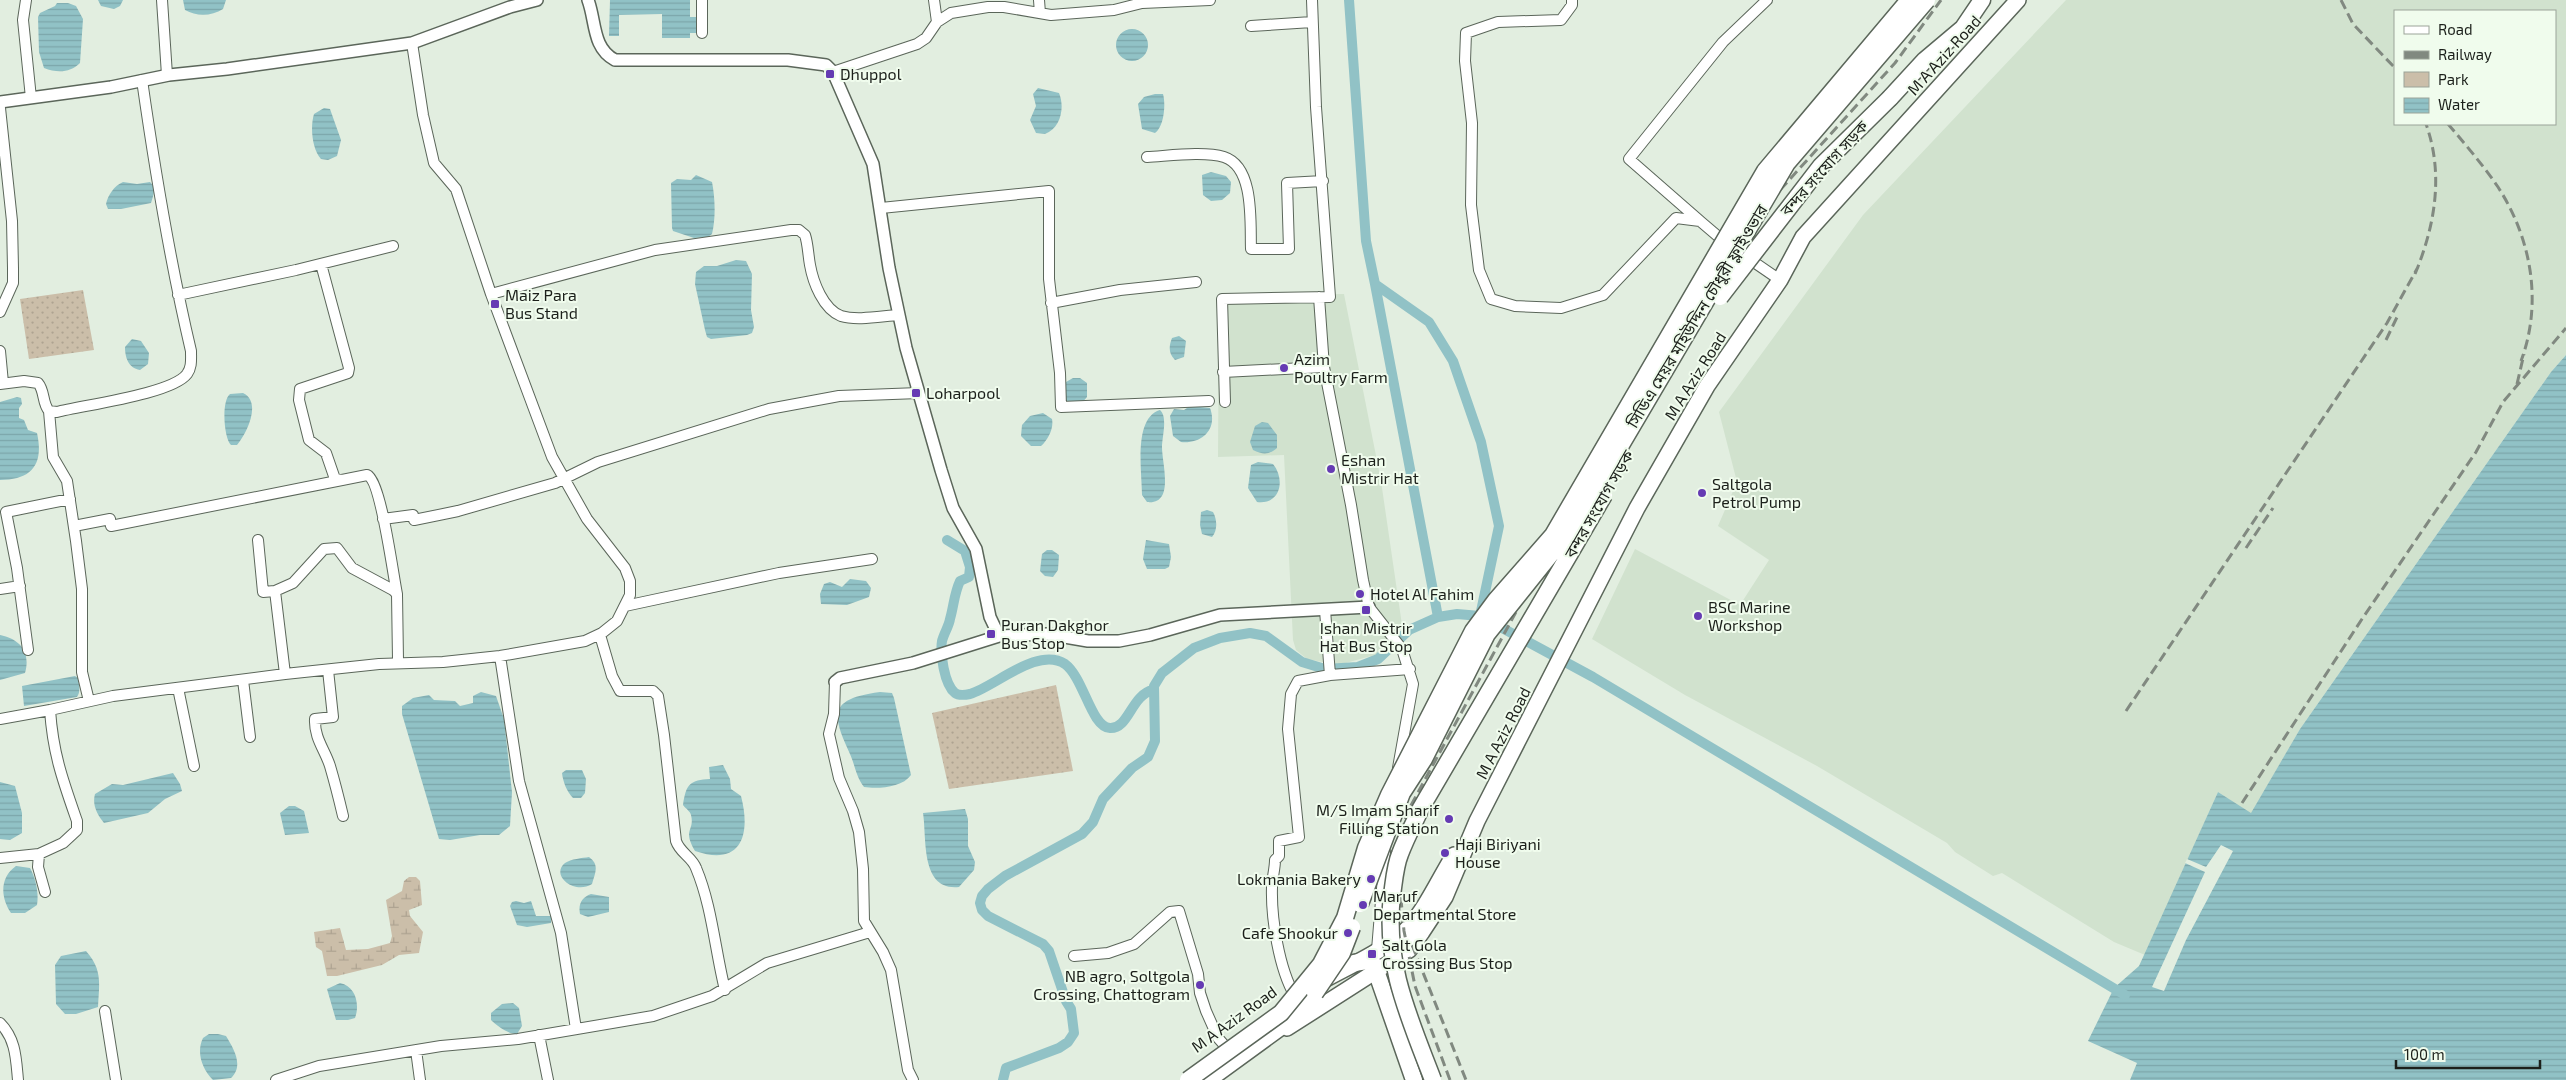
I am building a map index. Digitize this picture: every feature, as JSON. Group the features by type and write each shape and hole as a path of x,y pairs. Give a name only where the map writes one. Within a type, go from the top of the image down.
{"highway":[{"path":"1188,1080 1281,1012 1321,964 1345,918 1366,848 1389,795 1473,631 1496,600 1553,535 1765,170 1909,0"},
{"name":"সিডিএ মেয়র মহিউদ্দিন চৌধুরী ফ্লাইওভার","path":"1208,1080 1289,1021 1315,993 1342,953 1402,793 1424,760 1487,634 1559,544 1588,500 1787,163 1927,0"},
{"name":"বন্দর সংযোগ সড়ক","path":"1433,1080 1396,979 1389,928 1394,881 1400,854 1421,808 1728,284 1821,166 1890,98 1925,60 1963,28 1982,0"},
{"path":"1354,964 1367,961 1374,965 1378,972 1414,1080"}],"main road":[{"name":"M A Aziz Road","path":"1218,1080 1261,1050 1294,1023 1378,972 1408,950 1422,932 1444,897 1476,821 1578,626 1637,508 1707,386 1780,280 1803,237 2018,0"},
{"name":"M A Aziz Road","path":"1176,1080 1226,1047 1295,996 1354,964 1408,928 1476,821"}],"street":[{"path":"26,0 23,20 31,98"},
{"path":"162,0 167,75"},
{"path":"0,102 104,88 167,75 227,69 412,43 510,7 537,0"},
{"path":"588,0 599,43 608,56 615,60 788,60 826,65 833,72 873,164 889,268 919,393 954,508 976,549 990,617 999,636"},
{"path":"702,0 702,33"},
{"path":"934,0 936,22"},
{"path":"1039,0 1040,13"},
{"path":"833,72 917,44 926,38 936,22 951,13 981,8 1004,7 1051,15 1098,12 1142,3 1210,0"},
{"path":"1225,402 1222,299 1330,297 1312,0"},
{"path":"1768,0 1722,42 1629,159 1731,248 1780,280"},
{"path":"1574,2 1561,20 1498,22 1466,33 1465,61 1472,123 1471,205 1479,270 1491,299 1515,306 1561,308 1603,295 1676,218 1700,221"},
{"path":"1251,26 1312,22"},
{"path":"0,719 89,701 285,674 379,664 443,662 500,656 585,641 600,635 617,621 630,595 630,581 625,568 600,538 563,478 537,420 491,294 456,188 452,181 434,163 423,115 412,43"},
{"path":"49,412 136,395 183,378 192,364 169,256 148,131 142,80"},
{"path":"0,108 12,221 13,268 13,283 0,312"},
{"path":"1146,157 1217,156 1233,163 1247,185 1251,249 1289,249 1287,183 1323,181"},
{"path":"881,208 1049,191 1051,303 1060,373 1061,407 1209,402"},
{"path":"491,294 656,250 799,230 804,234 816,286 826,302 836,312 841,316 858,317 899,315"},
{"path":"178,295 321,264 393,246"},
{"path":"321,264 349,368 348,373 300,389 299,400 309,440 326,453 335,479 342,480"},
{"path":"1051,303 1120,290 1196,282"},
{"path":"1319,298 1324,367 1369,607 1402,649 1410,669 1413,684 1391,801 1380,890 1377,950"},
{"path":"0,351 2,383 31,381 38,383 41,387 46,408 49,412 53,457 56,465 65,474 82,589 82,672 89,701"},
{"path":"1223,372 1324,367"},
{"path":"383,519 414,515 414,520 458,510 554,483 598,462 769,409 839,396 919,393"},
{"path":"74,526 110,519 112,526 367,475 372,476 379,493 397,594 398,660"},
{"path":"28,650 20,586 6,512 70,499"},
{"path":"258,540 263,592 276,591 293,583 324,549 331,547 336,548 352,568 397,594"},
{"path":"625,606 779,573 872,560"},
{"path":"0,589 20,586"},
{"path":"276,591 285,674"},
{"path":"913,1080 908,1070 891,970 883,952 870,932 862,910 863,869 859,832 853,811 839,778 829,734 834,714 835,682 840,678 913,663 999,636 1047,634 1088,641 1119,641 1150,635 1220,615 1369,607"},
{"path":"1325,610 1330,675"},
{"path":"600,635 612,676 620,691 653,692 658,696 676,841 679,850 693,862 704,891 725,990"},
{"path":"500,656 519,782 561,933 576,1029"},
{"path":"1295,996 1288,984 1282,964 1276,932 1272,885 1275,860 1279,856 1280,840 1299,837 1288,729 1291,694 1298,681 1330,675 1410,669"},
{"path":"328,670 333,717 315,719 315,727 320,748 325,752 330,766 343,816"},
{"path":"243,680 250,738"},
{"path":"178,688 194,766"},
{"path":"0,858 39,854 62,843 77,830 77,821 58,766 51,733 50,710"},
{"path":"39,854 38,867 45,892"},
{"path":"1074,956 1108,953 1134,944 1170,912 1179,911 1198,974 1200,993 1206,1011 1218,1038 1226,1047"},
{"path":"276,1080 319,1066 416,1050 539,1035 653,1016 725,990 767,963 870,932"},
{"path":"105,1011 116,1080"},
{"path":"0,1023 7,1030 16,1051 18,1080"},
{"path":"539,1035 548,1080"},
{"path":"416,1050 420,1080"}],"shaded area":[{"path":"2066,0 2566,0 2566,355 2551,372 2300,729 2251,814 2218,792 2145,955 2114,942 2002,873 1993,876 1955,852 1947,843 1817,766 1685,695 1592,639 1635,549 1740,605 1769,560 1718,526 1737,482 1719,412 1863,215"},
{"name":"Eshan Mistrir Hat","path":"1344,294 1381,481 1402,625 1390,643 1375,655 1338,665 1307,659 1296,650 1293,640 1284,455 1218,457 1219,296"}],"green space":[{"path":"83,290 94,350 29,359 20,299"},
{"path":"1056,685 1073,771 949,789 932,713"},
{"path":"409,877 416,877 420,881 422,905 409,910 410,916 423,932 419,953 399,955 382,965 337,976 327,976 322,951 316,947 314,932 340,928 346,950 368,949 390,943 392,936 386,900 402,891 404,881"}],"water":[{"path":"98,0 123,0 120,6 114,9 101,6"},
{"path":"183,0 226,0 223,9 204,15 194,14 185,10"},
{"path":"610,0 690,0 690,17 699,17 698,33 690,33 690,38 662,38 662,14 619,15 619,36 609,36"},
{"path":"57,3 68,3 76,6 83,19 80,63 72,69 63,71 44,68 39,52 38,17 40,13 55,6"},
{"path":"1132,29 1138,30 1143,34 1147,39 1147,51 1143,56 1138,60 1132,61 1126,60 1121,56 1117,51 1116,45 1117,39 1121,34 1126,30"},
{"path":"1038,88 1059,93 1062,104 1058,122 1055,127 1045,134 1036,133 1030,120 1036,106 1033,94"},
{"path":"1163,94 1164,115 1155,133 1142,129 1138,104 1144,97"},
{"path":"324,108 330,109 341,140 337,156 328,160 321,159 318,155 312,131 314,114"},
{"path":"1211,172 1226,176 1231,182 1230,193 1222,200 1211,201 1203,195 1202,175"},
{"path":"696,175 712,182 714,221 712,234 708,237 694,238 673,231 672,228 671,183 677,179 691,180"},
{"path":"123,182 137,184 150,182 154,189 151,203 121,209 108,209 106,204 110,194 114,188"},
{"path":"736,260 746,261 752,274 751,310 754,327 752,333 747,335 711,339 707,337 705,330 695,284 696,272 704,266 717,266"},
{"path":"1179,336 1186,341 1184,357 1175,360 1170,352 1170,344 1172,338"},
{"path":"132,339 141,341 149,353 148,364 140,370 130,364 126,355 125,347"},
{"path":"2566,355 2566,1080 2130,1080 2137,1063 2088,1041 2114,988 2139,966 2218,792 2251,813 2300,729 2551,372"},
{"path":"1073,378 1080,378 1087,383 1087,397 1081,404 1064,400 1066,382"},
{"path":"243,393 249,397 251,403 251,418 241,440 237,445 231,445 225,428 225,404 230,394"},
{"path":"17,397 21,398 22,404 19,408 19,418 24,420 28,430 37,433 39,453 37,461 28,473 20,477 0,480 0,402"},
{"path":"1190,406 1210,408 1212,422 1210,429 1202,438 1181,442 1173,436 1170,416 1174,409 1184,410"},
{"path":"1160,410 1164,417 1162,447 1165,473 1164,490 1161,497 1156,501 1147,502 1142,495 1142,434 1151,415"},
{"path":"1043,413 1052,419 1051,430 1041,446 1031,446 1021,436 1022,425 1030,416"},
{"path":"1262,422 1268,423 1277,435 1277,448 1266,454 1253,450 1250,442 1255,426"},
{"path":"1258,462 1273,464 1279,477 1280,484 1276,496 1265,502 1257,502 1248,488 1251,465"},
{"path":"1207,510 1213,512 1216,521 1216,528 1212,537 1202,534 1200,525 1201,512"},
{"path":"1146,540 1169,544 1171,557 1169,567 1165,569 1147,569 1143,559"},
{"path":"1047,550 1052,550 1059,555 1058,570 1053,577 1045,576 1040,571 1042,554"},
{"path":"850,579 866,581 871,588 869,597 847,605 821,604 820,594 824,584 830,582 842,587"},
{"path":"0,635 13,640 22,648 26,659 25,673 0,680"},
{"path":"75,676 78,678 79,686 77,697 24,706 22,686"},
{"path":"481,692 496,696 504,719 512,792 510,826 499,835 480,835 450,840 439,839 402,714 402,706 413,698 429,695 434,700 455,701 460,706 473,703 473,696"},
{"path":"880,692 892,693 894,698 911,775 902,783 896,785 882,788 864,787 857,775 840,728 839,710 843,704 851,699"},
{"path":"723,765 730,779 731,789 741,796 745,823 739,844 733,851 711,855 695,851 691,844 689,834 692,820 691,815 683,805 690,784 710,779 709,767"},
{"path":"566,770 582,770 586,779 585,793 581,798 573,798 567,790 562,773"},
{"path":"173,773 182,791 165,799 148,813 104,823 97,813 94,802 95,794 112,784 123,785"},
{"path":"0,782 15,786 22,813 22,833 10,840 0,839"},
{"path":"289,806 295,806 304,811 309,833 285,835 280,813"},
{"path":"965,809 968,819 968,846 975,862 974,870 959,887 946,886 937,881 928,861 923,813"},
{"path":"589,857 596,866 592,884 578,887 566,882 562,878 561,868 565,863"},
{"path":"16,866 30,868 38,896 37,905 25,913 11,913 5,900 4,881"},
{"path":"591,894 609,897 609,912 588,917 580,914 581,901"},
{"path":"531,901 536,916 551,916 551,923 527,927 517,925 510,906 512,902 524,903"},
{"path":"86,951 98,971 98,1007 76,1014 65,1014 56,1004 55,965 61,956"},
{"path":"340,983 350,988 353,992 357,1002 355,1018 336,1020 327,989"},
{"path":"513,1003 519,1008 522,1026 517,1034 506,1031 491,1020 491,1013 502,1004"},
{"path":"209,1034 226,1036 232,1046 237,1068 231,1078 213,1080 203,1066 200,1055 201,1043 203,1038"}],"pier":[{"path":"2221,845 2233,851 2186,940 2164,991 2152,987 2205,872 2185,863 2187,859 2206,867"}],"waterway":[{"path":"1349,0 1366,241 1375,284 1429,322 1453,361 1481,442 1499,526 1480,616"},
{"path":"1375,284 1438,617"},
{"path":"947,540 965,551 970,567 969,577 960,581 958,586 942,641 942,660 948,683 955,693 960,695 970,694 1030,663 1054,660 1065,664 1072,671 1092,711 1103,726 1110,728 1122,723 1140,698 1153,690"},
{"path":"1003,1080 1006,1068 1059,1048 1068,1042 1074,1033 1071,1009 1066,1001 1049,951 1043,944 988,916 982,910 980,903 982,896 1005,876 1082,834 1093,822 1103,799 1132,768 1148,757 1155,741 1154,686 1162,673 1194,648 1220,638 1250,633 1266,636 1302,662 1325,669 1358,667 1378,659 1409,630 1438,617 1457,614 1480,616 1593,677 2125,995"}],"railway":[{"path":"1450,1080 1415,986 1404,931 1396,847 1409,809 1673,323 1771,200 1895,63 1941,0"},
{"path":"2341,0 2353,24 2394,67"},
{"path":"2415,274 2428,237 2435,200 2435,162 2426,125"},
{"path":"2449,125 2498,187 2519,227 2526,249 2532,293 2531,316 2528,339 2521,361"},
{"path":"2126,711 2387,323 2418,267"},
{"path":"2386,340 2399,313"},
{"path":"2242,803 2362,619 2476,452 2503,402 2566,328"},
{"path":"2517,384 2524,354"},
{"path":"2246,548 2273,508"},
{"path":"1412,945 1466,1080"}],"place":[{"name":"Dhuppol","path":"830,74"},
{"name":"Maiz Para Bus Stand","path":"495,304"},
{"name":"Azim Poultry Farm","path":"1284,368"},
{"name":"Loharpool","path":"916,393"},
{"name":"Eshan Mistrir Hat","path":"1331,469"},
{"name":"Saltgola Petrol Pump","path":"1702,493"},
{"name":"Hotel Al Fahim","path":"1360,594"},
{"name":"Ishan Mistrir Hat Bus Stop","path":"1366,610"},
{"name":"BSC Marine Workshop","path":"1698,616"},
{"name":"Puran Dakghor Bus Stop","path":"991,634"},
{"name":"M/S Imam Sharif Filling Station","path":"1449,819"},
{"name":"Haji Biriyani House","path":"1445,853"},
{"name":"Lokmania Bakery","path":"1371,879"},
{"name":"Maruf Departmental Store","path":"1363,905"},
{"name":"Cafe Shookur","path":"1348,933"},
{"name":"Salt Gola Crossing Bus Stop","path":"1372,954"},
{"name":"NB agro, Soltgola Crossing, Chattogram","path":"1200,985"}]}
